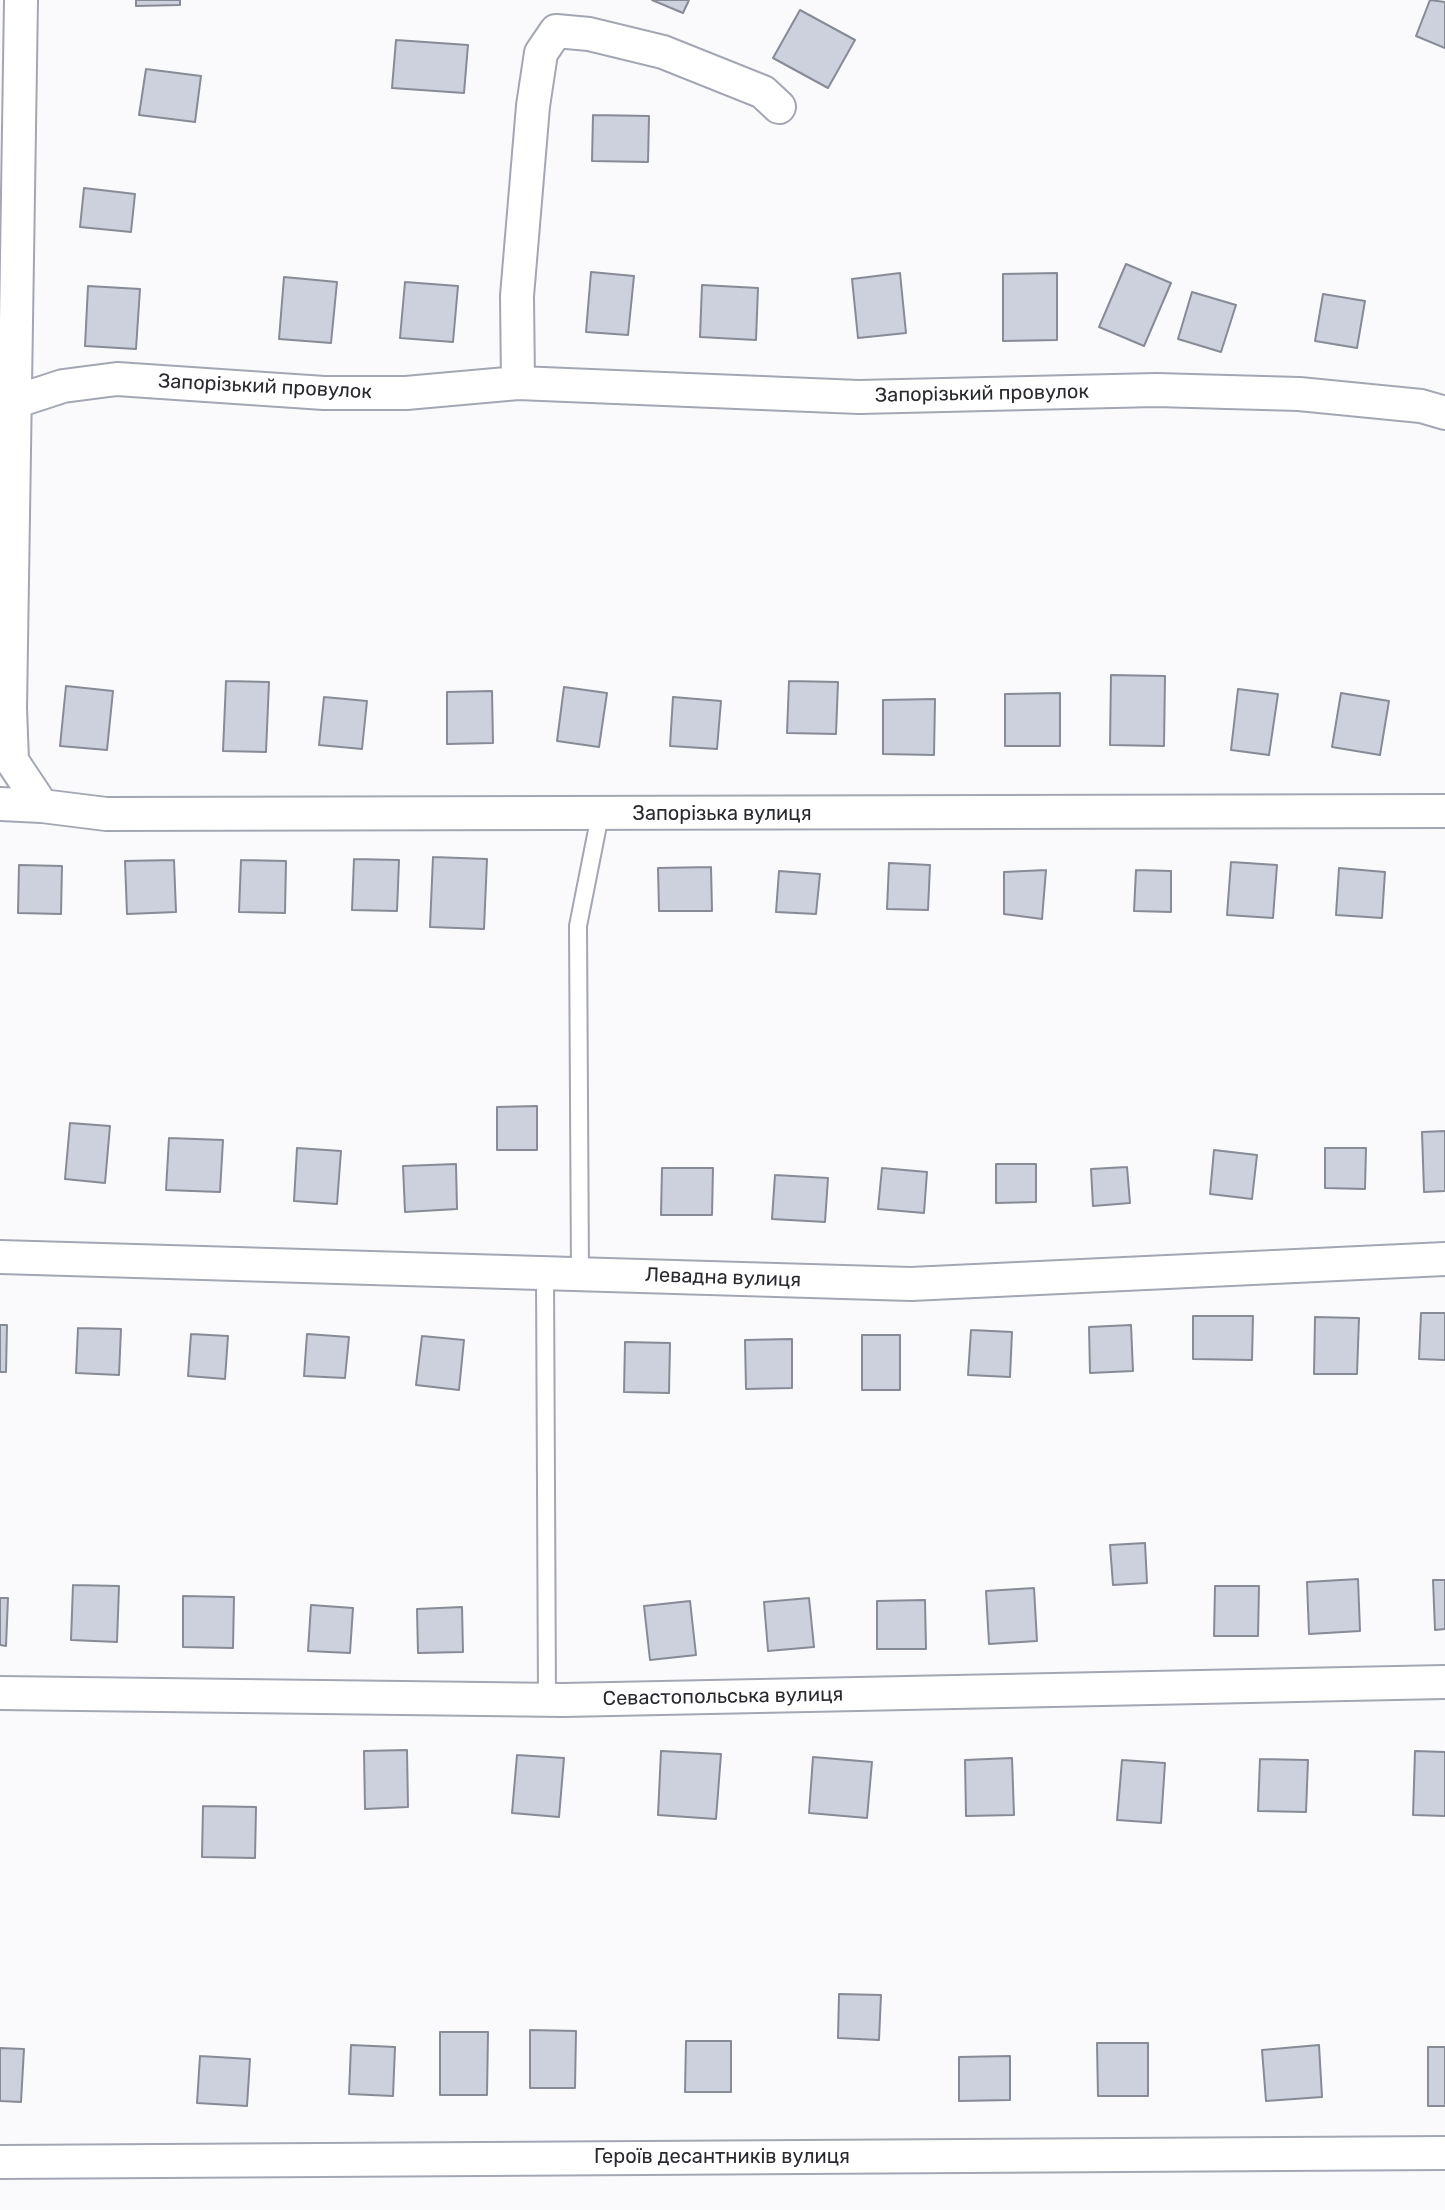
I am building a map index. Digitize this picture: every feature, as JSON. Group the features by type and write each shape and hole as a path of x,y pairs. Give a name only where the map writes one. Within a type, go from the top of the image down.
{"street":[{"path":"21,0 10,708 12,761 42,806"},
{"path":"518,383 517,296 533,106 541,53 556,31 589,34 663,52 763,92 779,107"},
{"name":"Запорізький провулок","path":"14,402 63,386 117,379 324,393 406,393 518,383 859,397 1156,390 1299,394 1421,406 1445,413"},
{"name":"Запорізька вулиця","path":"0,804 106,814 1445,811"},
{"name":"Левадна вулиця","path":"0,1257 911,1284 1445,1259"},
{"name":"Севастопольська вулиця","path":"0,1693 547,1699 1445,1682"},
{"name":"Героїв десантників вулиця","path":"0,2162 1445,2153"}],"lane":[{"path":"580,1274 578,926 600,815"},
{"path":"545,1273 547,1699"}],"building":[{"path":"136,0 180,0 180,5 136,6"},
{"path":"652,0 689,0 683,13"},
{"path":"1430,0 1445,2 1445,48 1416,36"},
{"path":"800,10 855,40 828,88 773,58"},
{"path":"396,40 468,45 464,93 392,88"},
{"path":"146,69 201,76 195,122 139,115"},
{"path":"593,115 649,116 648,162 592,161"},
{"path":"84,188 135,194 131,232 80,227"},
{"path":"1126,264 1171,283 1144,346 1099,327"},
{"path":"591,272 634,276 628,335 586,332"},
{"path":"900,273 906,333 858,338 852,279"},
{"path":"1057,273 1057,340 1003,341 1003,274"},
{"path":"284,277 337,282 331,343 279,339"},
{"path":"405,282 458,286 453,342 400,338"},
{"path":"702,285 758,288 756,340 700,337"},
{"path":"88,286 140,289 136,349 85,346"},
{"path":"1192,292 1236,305 1221,352 1178,339"},
{"path":"1323,294 1365,301 1357,348 1315,341"},
{"path":"1111,675 1165,676 1164,746 1110,745"},
{"path":"226,681 269,682 266,752 223,751"},
{"path":"789,681 838,682 836,734 787,733"},
{"path":"66,686 113,691 107,750 60,746"},
{"path":"564,687 607,693 599,747 557,741"},
{"path":"1238,689 1278,694 1269,755 1231,750"},
{"path":"492,691 493,743 447,744 447,692"},
{"path":"1060,693 1060,746 1005,746 1005,694"},
{"path":"1341,693 1389,701 1380,755 1332,747"},
{"path":"324,697 367,701 362,749 319,745"},
{"path":"673,697 721,701 717,749 670,746"},
{"path":"935,699 934,755 883,754 883,700"},
{"path":"433,857 487,859 484,929 430,927"},
{"path":"354,859 399,860 397,911 352,910"},
{"path":"174,860 176,912 127,914 125,861"},
{"path":"241,860 286,861 285,913 239,912"},
{"path":"1231,862 1277,865 1273,918 1227,915"},
{"path":"889,863 930,865 928,910 887,909"},
{"path":"19,865 62,866 61,914 18,913"},
{"path":"711,867 712,911 659,911 658,868"},
{"path":"1339,868 1385,872 1382,918 1336,915"},
{"path":"1046,870 1042,919 1004,914 1004,872"},
{"path":"1136,870 1171,871 1171,912 1134,911"},
{"path":"779,871 820,874 816,914 776,912"},
{"path":"537,1106 537,1150 497,1150 497,1107"},
{"path":"70,1123 110,1126 105,1183 65,1179"},
{"path":"1445,1131 1445,1191 1424,1192 1422,1132"},
{"path":"169,1138 223,1140 220,1192 166,1190"},
{"path":"297,1148 341,1151 337,1204 294,1201"},
{"path":"1325,1148 1366,1148 1365,1189 1325,1188"},
{"path":"1214,1150 1257,1155 1252,1199 1210,1194"},
{"path":"456,1164 457,1209 405,1212 403,1166"},
{"path":"996,1164 1036,1164 1036,1202 996,1203"},
{"path":"1127,1167 1130,1203 1093,1206 1091,1169"},
{"path":"662,1168 713,1168 712,1215 661,1215"},
{"path":"882,1168 927,1172 924,1213 878,1209"},
{"path":"775,1175 828,1178 825,1222 772,1219"},
{"path":"1421,1313 1445,1313 1445,1360 1419,1359"},
{"path":"1193,1316 1253,1316 1252,1360 1193,1359"},
{"path":"1315,1317 1359,1318 1357,1374 1314,1374"},
{"path":"0,1325 7,1325 6,1372 0,1372"},
{"path":"1131,1325 1133,1371 1090,1373 1089,1327"},
{"path":"78,1328 121,1329 119,1375 76,1373"},
{"path":"971,1330 1012,1332 1010,1377 968,1375"},
{"path":"191,1334 228,1336 225,1379 188,1376"},
{"path":"307,1334 349,1337 345,1378 304,1376"},
{"path":"862,1335 900,1335 900,1390 862,1390"},
{"path":"422,1336 464,1340 459,1390 416,1385"},
{"path":"792,1339 792,1388 746,1389 745,1340"},
{"path":"625,1342 670,1343 669,1393 624,1392"},
{"path":"1145,1543 1147,1583 1113,1585 1110,1545"},
{"path":"1358,1579 1360,1631 1309,1634 1307,1582"},
{"path":"1433,1580 1445,1580 1445,1629 1435,1630"},
{"path":"73,1585 119,1586 117,1642 71,1640"},
{"path":"1215,1586 1259,1586 1258,1636 1214,1636"},
{"path":"1034,1588 1037,1641 989,1644 986,1591"},
{"path":"183,1596 234,1597 233,1648 183,1647"},
{"path":"0,1598 8,1598 6,1646 0,1645"},
{"path":"809,1598 814,1647 768,1651 764,1602"},
{"path":"925,1600 926,1649 877,1649 877,1601"},
{"path":"690,1601 696,1655 650,1660 644,1606"},
{"path":"311,1605 353,1608 350,1653 308,1651"},
{"path":"462,1607 463,1652 418,1653 417,1609"},
{"path":"407,1750 408,1807 365,1809 364,1751"},
{"path":"661,1751 721,1754 716,1819 658,1815"},
{"path":"1415,1751 1445,1752 1445,1816 1413,1815"},
{"path":"517,1755 564,1758 559,1817 512,1813"},
{"path":"813,1757 872,1762 867,1818 809,1813"},
{"path":"1012,1758 1014,1815 966,1816 965,1760"},
{"path":"1260,1759 1308,1760 1306,1812 1258,1811"},
{"path":"1122,1760 1165,1763 1161,1823 1117,1820"},
{"path":"203,1806 256,1807 255,1858 202,1857"},
{"path":"839,1994 881,1995 879,2040 838,2038"},
{"path":"530,2030 576,2031 575,2088 530,2088"},
{"path":"440,2032 488,2032 487,2095 440,2095"},
{"path":"686,2041 731,2041 731,2092 685,2092"},
{"path":"1097,2043 1148,2043 1148,2096 1098,2096"},
{"path":"351,2045 395,2047 393,2096 349,2094"},
{"path":"1319,2045 1322,2097 1266,2101 1262,2050"},
{"path":"1428,2047 1445,2047 1445,2106 1428,2106"},
{"path":"0,2048 24,2049 21,2102 0,2101"},
{"path":"200,2056 250,2059 247,2106 197,2103"},
{"path":"1010,2056 1010,2100 959,2101 959,2057"}]}
